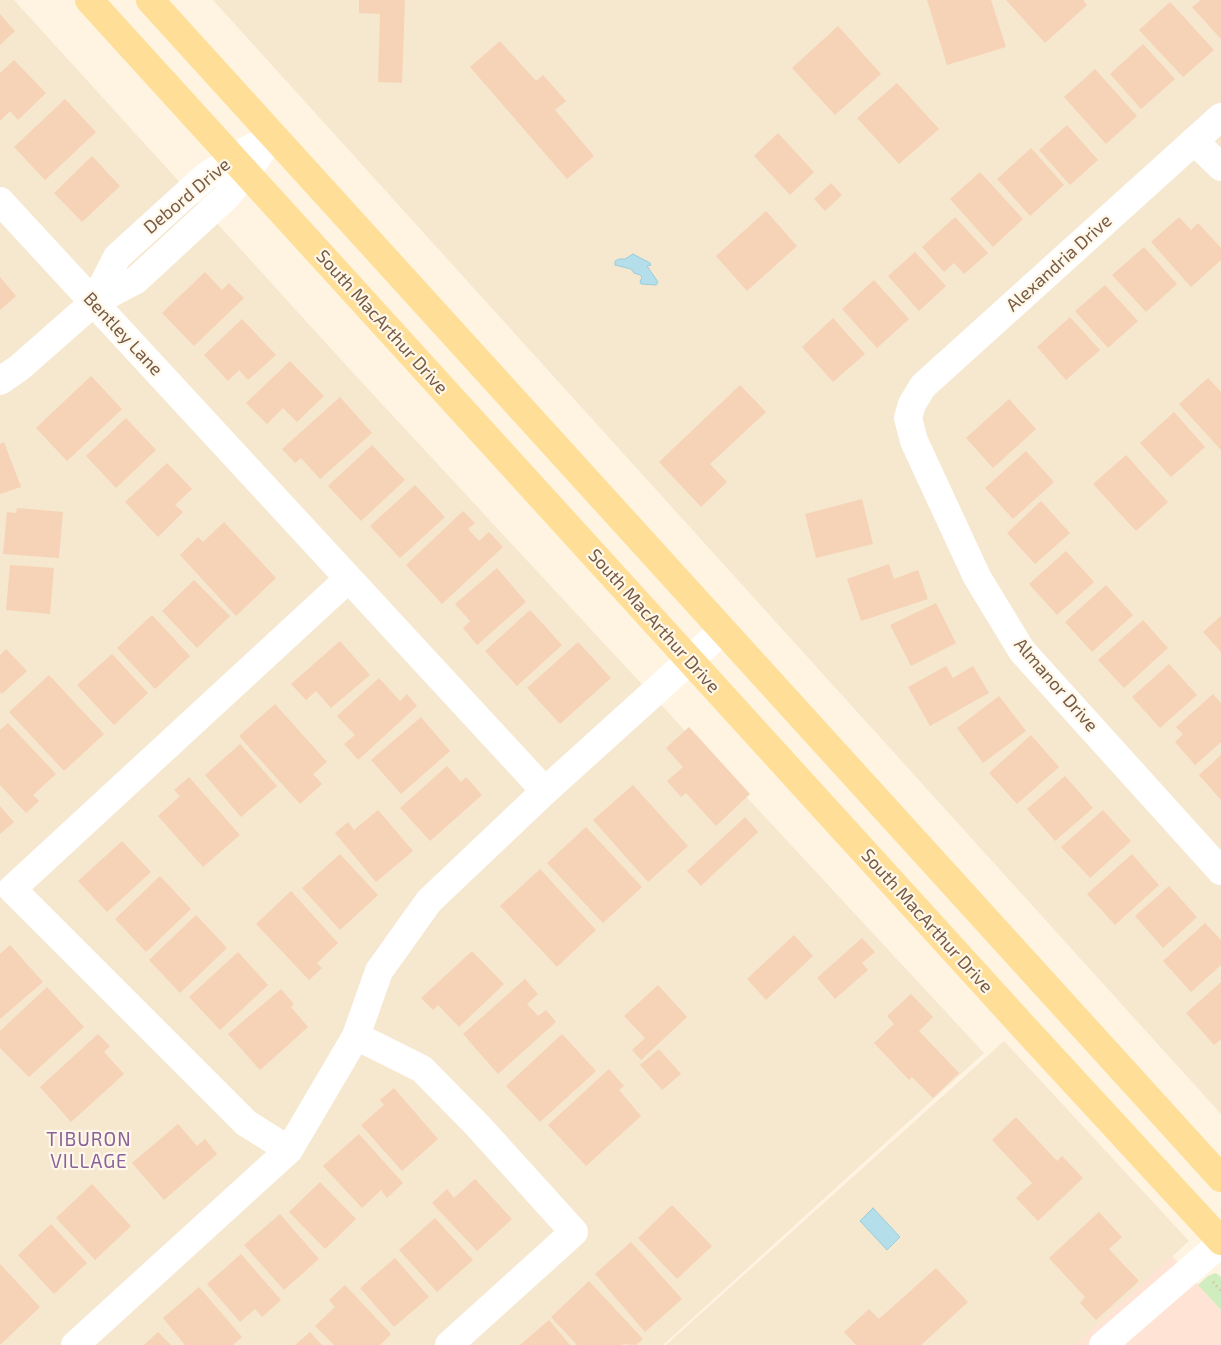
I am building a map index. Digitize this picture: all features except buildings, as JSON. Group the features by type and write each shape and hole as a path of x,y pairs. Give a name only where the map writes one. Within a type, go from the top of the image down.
{"main road":[{"name":"South MacArthur Drive","path":"89,0 1221,1242"},
{"path":"150,0 1221,1178"}],"street":[{"name":"Alexandria Drive","path":"908,418 912,404 923,386 1221,117"},
{"name":"Debord Drive","path":"0,381 20,368 94,302 117,258 206,176 239,165 273,135"},
{"path":"1194,141 1221,167"},
{"name":"Bentley Lane","path":"0,201 545,791"},
{"name":"Almanor Drive","path":"908,418 914,441 977,577 1022,651 1221,871"},
{"path":"289,1150 246,1123 6,894 348,579"},
{"path":"75,1345 289,1150 356,1036 379,971 429,901 545,791 723,630"},
{"path":"356,1036 422,1069 478,1126 574,1232 449,1345"},
{"path":"1103,1345 1136,1316 1159,1310 1221,1242"}],"shaded area":[{"path":"0,0 14,0 355,375 984,1053 663,1345 0,1345"},
{"path":"213,0 1221,0 1221,1114"},
{"path":"1004,1041 1189,1241 1075,1345 666,1345"},
{"path":"1172,1256 1221,1310 1221,1345 1075,1345"}],"green space":[{"path":"1216,1273 1221,1277 1221,1310 1198,1285 1208,1276"}],"water":[{"path":"633,254 650,263 651,265 647,266 658,282 656,285 641,284 642,277 640,275 634,273 631,269 615,265 615,261 625,259"},
{"path":"873,1208 900,1237 887,1250 860,1221"}],"district":[{"name":"TIBURON VILLAGE","path":"89,1151"}]}
